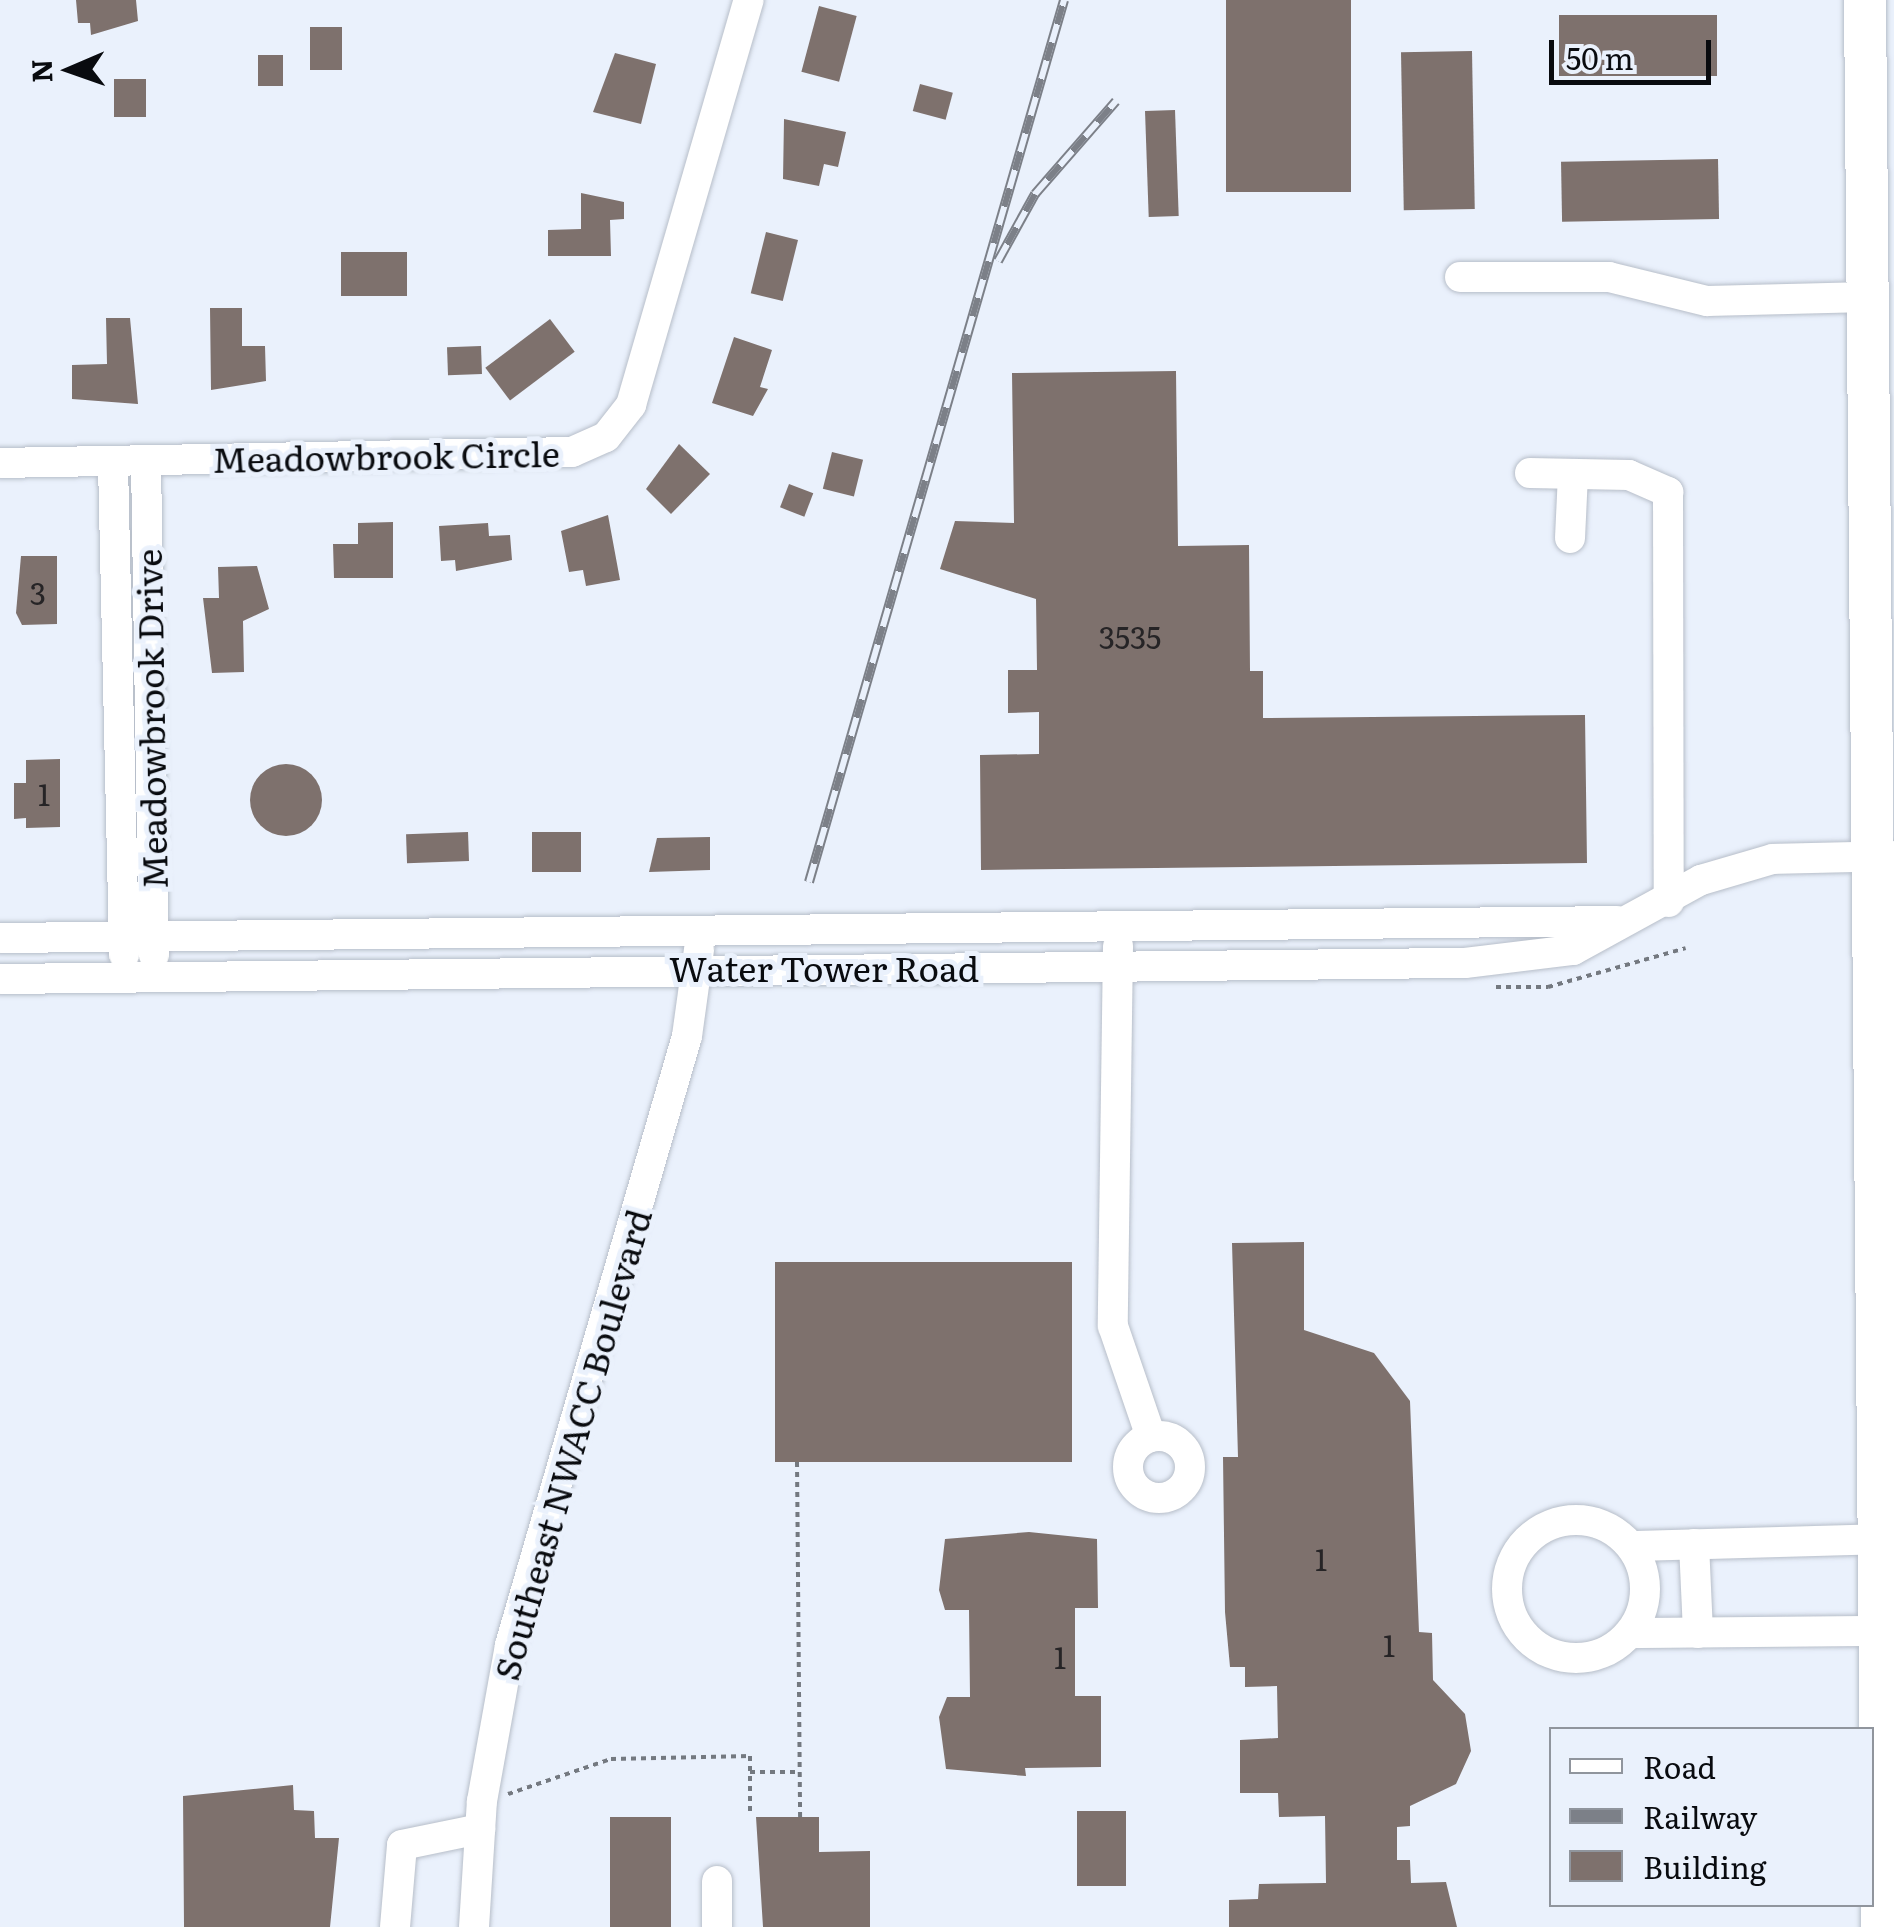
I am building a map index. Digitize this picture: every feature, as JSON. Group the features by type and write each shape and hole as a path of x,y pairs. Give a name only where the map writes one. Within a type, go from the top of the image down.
{"highway":[{"path":"1865,0 1868,297 1886,857 1887,1322 1878,1631 1882,1927"}],"street":[{"name":"Meadowbrook Circle","path":"0,463 572,452 606,438 631,405 750,0"},
{"path":"1460,276 1609,277 1706,302 1868,297"},
{"name":"Meadowbrook Drive","path":"139,978 154,936 146,461"},
{"name":"Meadowbrook Drive","path":"112,463 123,937 139,978"},
{"path":"1530,474 1629,475 1668,492 1669,902"},
{"path":"1570,538 1573,474"},
{"name":"Water Tower Road","path":"0,979 696,967 1465,962 1573,950 1641,919 1701,880 1773,858 1886,857"},
{"name":"Water Tower Road","path":"0,938 1641,919"},
{"path":"1119,926 1113,1326 1151,1437"},
{"name":"Southeast NWACC Boulevard","path":"474,1927 480,1829 510,1645 684,1046 702,931"},
{"path":"1878,1631 1630,1633 1593,1657 1550,1654 1516,1626 1506,1583 1523,1542 1563,1520 1604,1526 1633,1546 1881,1539"},
{"path":"1694,1544 1698,1632"},
{"path":"1630,1633 1645,1595 1633,1546"},
{"path":"396,1927 402,1845 480,1829"},
{"path":"716,1881 717,1927"}],"path":[{"path":"798,1462 800,1817"},
{"path":"498,1796 611,1758 750,1756 750,1814"},
{"path":"750,1772 800,1772"}],"building":[{"path":"76,0 136,0 138,21 91,35 90,23 78,23"},
{"path":"1226,0 1351,0 1351,192 1226,192"},
{"path":"819,6 857,16 839,82 801,72"},
{"path":"1559,15 1717,15 1717,76 1559,76"},
{"path":"310,27 342,27 342,70 310,70"},
{"path":"1472,51 1475,209 1404,210 1401,52"},
{"path":"615,53 656,64 641,124 593,112"},
{"path":"258,55 283,55 283,86 258,86"},
{"path":"114,79 146,79 146,117 114,117"},
{"path":"920,84 953,93 946,120 913,111"},
{"path":"1175,110 1179,216 1149,217 1145,111"},
{"path":"784,119 846,132 838,167 824,164 819,186 783,179"},
{"path":"1718,159 1719,219 1562,222 1561,162"},
{"path":"581,193 624,202 624,219 610,220 611,256 548,256 548,230 581,229"},
{"path":"766,232 798,240 783,301 751,293"},
{"path":"341,252 407,252 407,296 341,296"},
{"path":"210,308 242,308 242,346 265,346 266,381 211,390"},
{"path":"106,318 130,318 138,404 72,399 72,365 107,364"},
{"path":"550,319 575,352 510,400 485,368"},
{"path":"734,337 772,350 760,387 768,389 753,416 712,403"},
{"path":"481,346 482,374 448,375 447,347"},
{"path":"1176,371 1178,546 1249,545 1250,671 1263,671 1263,718 1585,715 1587,863 981,870 980,755 1039,754 1039,712 1008,713 1008,670 1037,670 1036,599 940,569 955,521 1014,523 1012,373"},
{"path":"679,444 710,474 671,514 646,489"},
{"path":"832,452 863,460 854,497 823,489"},
{"path":"789,484 813,493 804,517 780,507"},
{"path":"608,515 620,580 586,586 583,570 569,572 561,531"},
{"path":"393,522 393,578 334,578 333,544 358,544 358,523"},
{"path":"488,523 489,536 510,535 512,560 456,571 455,560 441,561 439,526"},
{"path":"21,556 57,556 57,624 22,625 16,613"},
{"path":"257,566 269,609 243,621 244,672 212,673 203,598 219,598 218,567"},
{"path":"60,759 60,827 26,828 26,818 14,819 14,783 26,783 26,760"},
{"path":"286,764 311,775 322,800 311,825 286,836 261,825 250,800 261,775"},
{"path":"468,832 469,861 407,863 406,834"},
{"path":"532,832 581,832 581,872 532,872"},
{"path":"710,837 710,870 649,872 657,838"},
{"path":"1304,1242 1304,1330 1374,1353 1410,1401 1419,1632 1432,1633 1433,1680 1465,1714 1471,1751 1456,1784 1410,1806 1410,1826 1397,1827 1397,1860 1410,1860 1411,1883 1446,1882 1457,1927 1229,1927 1229,1900 1258,1899 1259,1884 1326,1883 1325,1816 1279,1817 1278,1793 1240,1793 1240,1740 1278,1738 1277,1686 1245,1687 1245,1667 1230,1667 1225,1612 1223,1457 1238,1457 1232,1243"},
{"path":"775,1262 1072,1262 1072,1462 775,1462"},
{"path":"1029,1532 1097,1539 1098,1608 1075,1608 1075,1696 1101,1696 1101,1767 1025,1768 1026,1776 946,1769 939,1717 947,1697 970,1697 969,1610 945,1610 939,1590 945,1539"},
{"path":"293,1785 294,1810 314,1811 315,1838 339,1838 330,1927 184,1927 183,1796"},
{"path":"1077,1811 1126,1811 1126,1886 1077,1886"},
{"path":"610,1817 671,1817 671,1927 610,1927"},
{"path":"756,1817 819,1817 819,1852 870,1851 870,1927 763,1927"}],"railway":[{"path":"809,882 1064,0"},
{"path":"998,261 1035,194 1116,101"}]}
